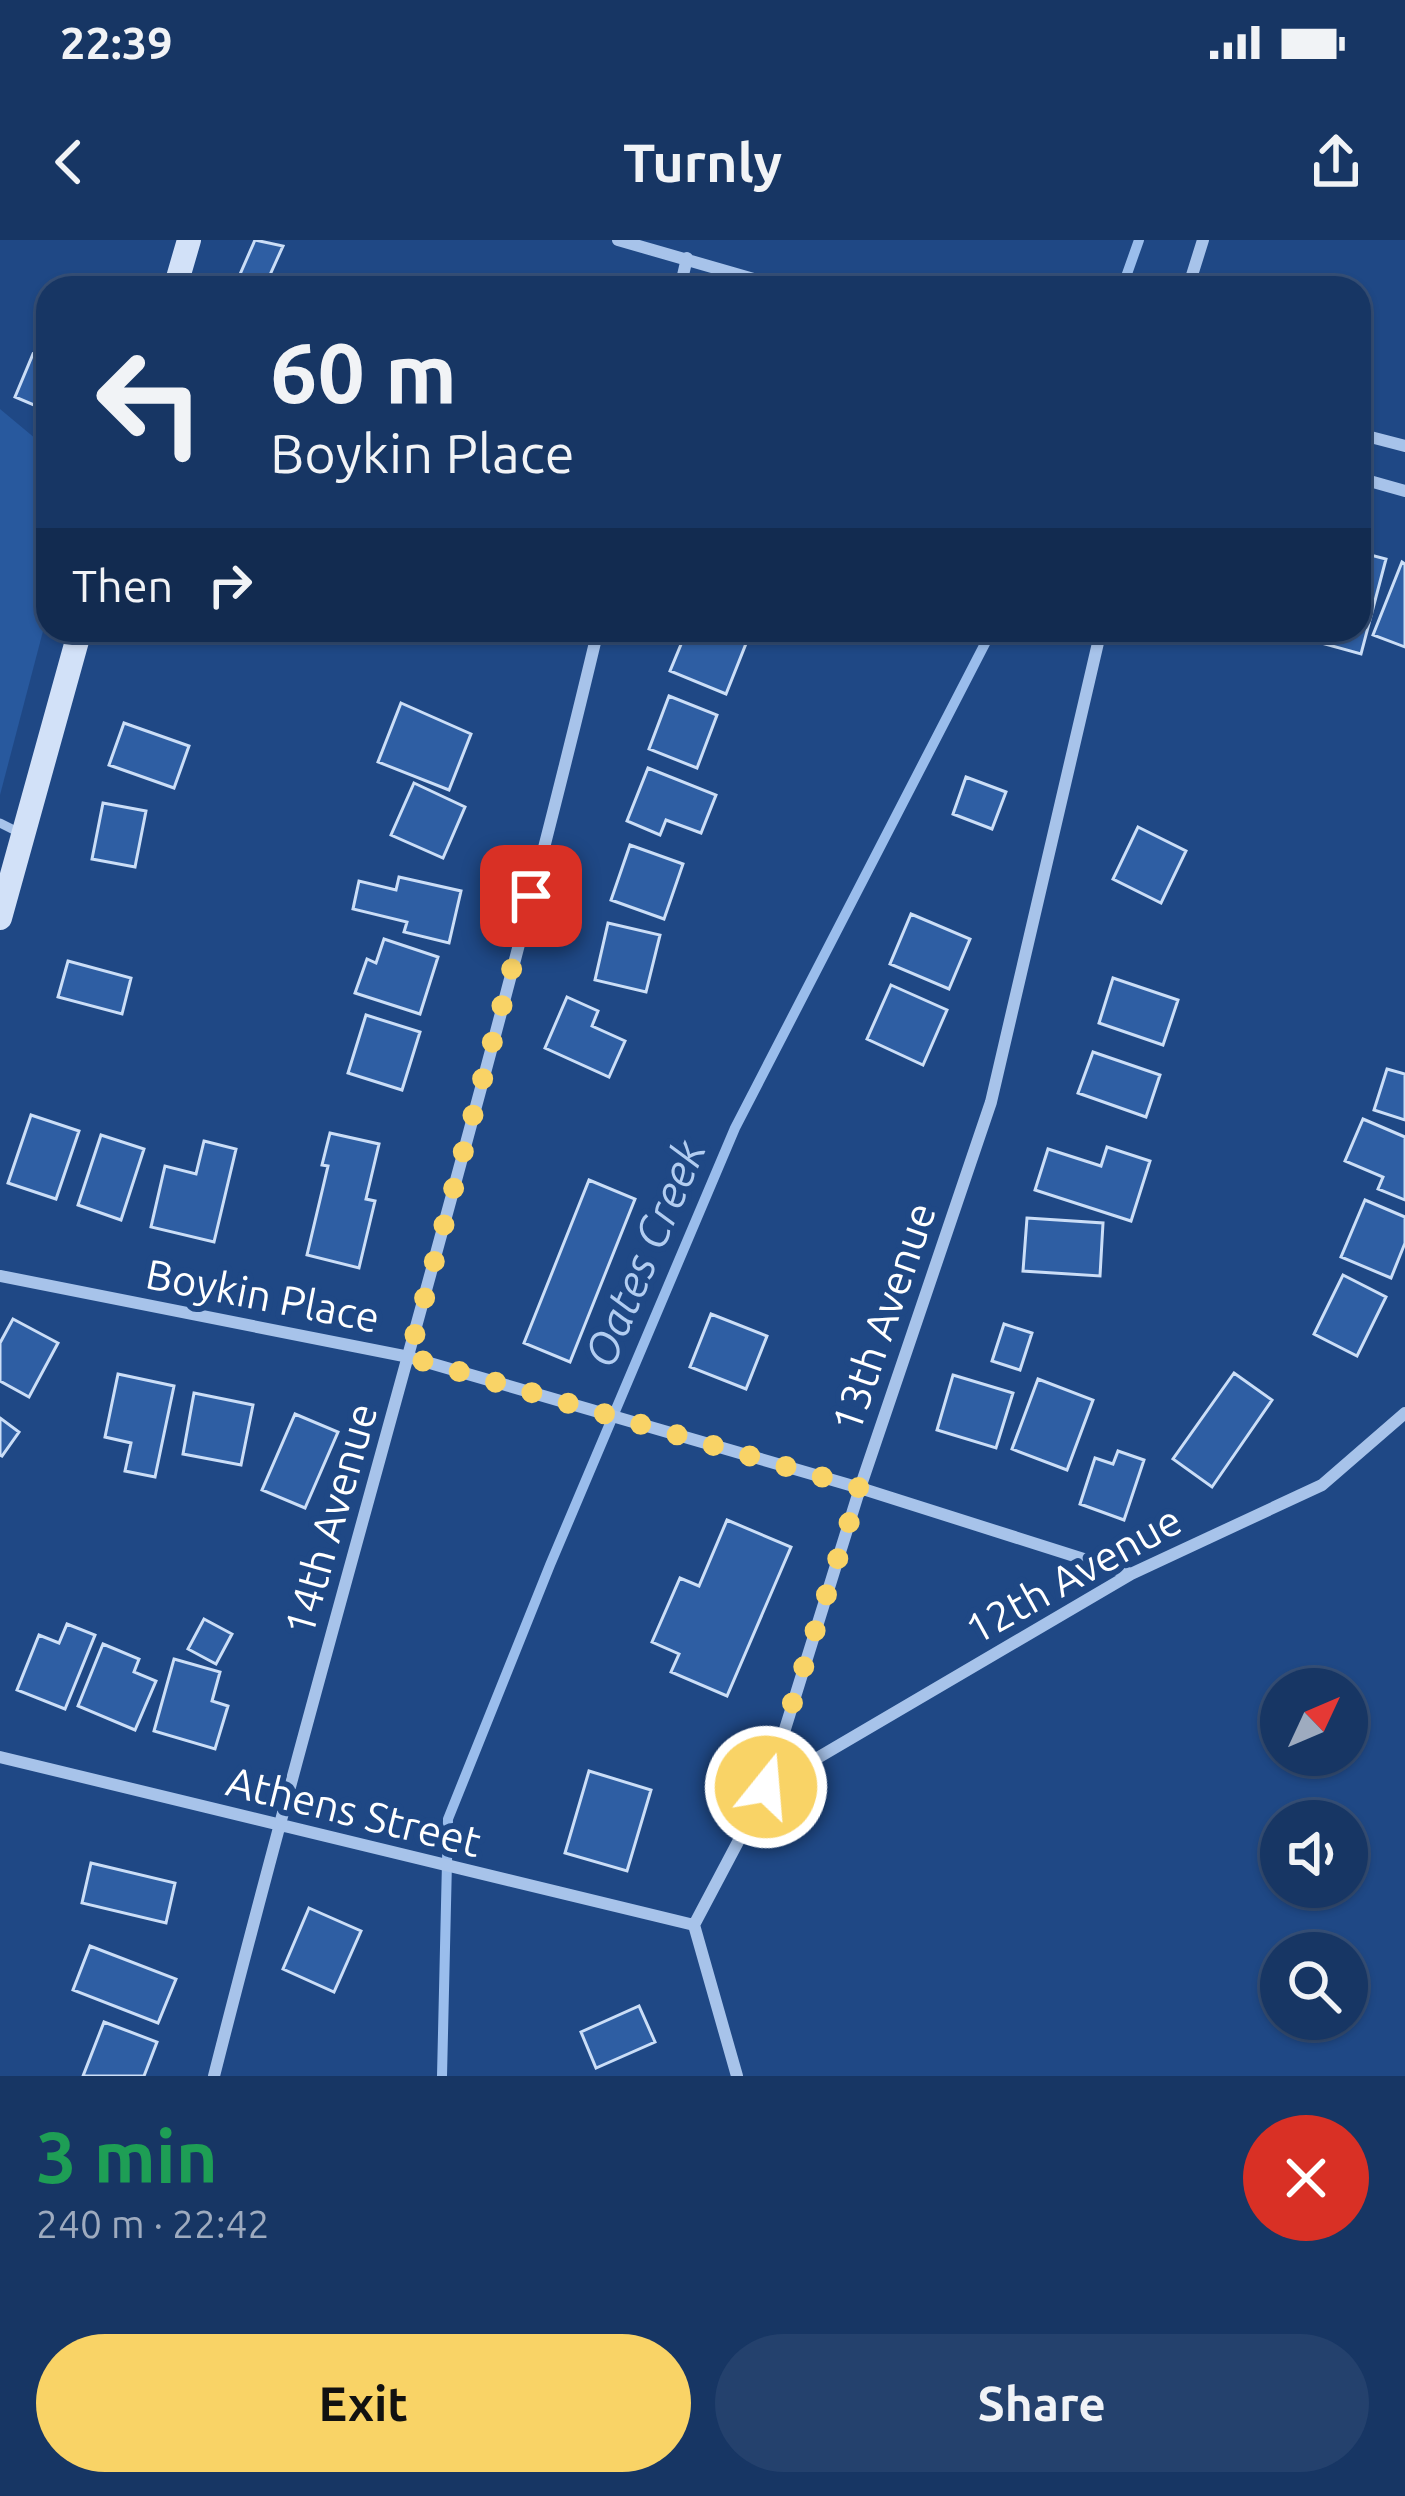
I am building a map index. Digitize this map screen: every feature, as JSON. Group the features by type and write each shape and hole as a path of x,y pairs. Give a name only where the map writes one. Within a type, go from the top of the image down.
{"street":[{"path":"178,276 189,240"},
{"path":"618,240 746,276"},
{"path":"1192,276 1203,240"},
{"path":"683,276 687,258"},
{"path":"1371,437 1405,446"},
{"path":"1371,481 1405,491"},
{"path":"0,918 77,642"},
{"name":"14th Avenue","path":"214,2076 409,1357 595,642"},
{"name":"13th Avenue","path":"694,1925 766,1787 860,1488 991,1102 1098,642"},
{"name":"Boykin Place","path":"0,1276 409,1357 860,1488 1131,1574"},
{"name":"12th Avenue","path":"766,1787 1131,1574 1322,1485 1405,1413"},
{"name":"Athens Street","path":"0,1757 694,1925"},
{"path":"694,1925 737,2076"}],"lane":[{"path":"0,823 23,835"}],"shaded area":[{"path":"0,409 36,439 36,642 40,642 0,795"}],"building":[{"path":"255,240 283,246 269,276 239,276"},
{"path":"33,354 36,355 36,406 15,397"},
{"path":"1371,555 1386,559 1371,616"},
{"path":"1402,562 1405,564 1405,647 1373,635"},
{"path":"682,642 747,642 726,694 670,671"},
{"path":"1318,642 1364,642 1361,654"},
{"path":"669,696 717,715 697,768 649,749"},
{"path":"401,703 471,734 449,790 378,762"},
{"path":"124,723 189,746 174,788 109,765"},
{"path":"648,768 716,795 701,833 666,820 660,835 627,821"},
{"path":"966,777 1006,792 992,829 953,814"},
{"path":"414,783 465,807 443,858 391,835"},
{"path":"103,803 146,811 135,867 92,859"},
{"path":"1138,827 1186,851 1161,903 1113,879"},
{"path":"630,845 683,864 664,919 611,900"},
{"path":"399,877 461,891 449,943 404,932 407,922 353,909 359,881 396,890"},
{"path":"911,914 970,939 949,989 890,964"},
{"path":"608,923 660,935 646,992 595,980"},
{"path":"384,939 438,957 420,1014 355,993 367,959 376,963"},
{"path":"68,961 131,978 122,1014 58,997"},
{"path":"1113,978 1178,1000 1163,1045 1099,1023"},
{"path":"891,985 947,1010 923,1065 867,1039"},
{"path":"567,997 598,1011 592,1026 625,1041 609,1077 545,1048"},
{"path":"366,1015 420,1032 402,1090 348,1073"},
{"path":"1093,1052 1160,1075 1146,1117 1078,1093"},
{"path":"1387,1069 1405,1074 1405,1120 1374,1110"},
{"path":"31,1115 79,1131 56,1199 8,1183"},
{"path":"1363,1119 1405,1137 1405,1200 1378,1189 1383,1177 1345,1161"},
{"path":"330,1133 379,1144 366,1199 375,1201 359,1268 307,1255 328,1166 322,1165"},
{"path":"101,1135 144,1149 121,1220 78,1205"},
{"path":"204,1141 236,1149 214,1242 151,1227 165,1166 196,1174"},
{"path":"1107,1147 1150,1161 1131,1221 1035,1190 1048,1149 1101,1166"},
{"path":"589,1180 635,1199 570,1362 524,1343"},
{"path":"1365,1200 1405,1217 1405,1243 1391,1278 1341,1257"},
{"path":"1027,1218 1103,1223 1100,1276 1023,1271"},
{"path":"1343,1275 1386,1297 1357,1356 1314,1334"},
{"path":"711,1314 767,1336 746,1389 690,1367"},
{"path":"13,1319 58,1343 29,1397 0,1381 0,1343"},
{"path":"1004,1324 1032,1333 1020,1370 992,1361"},
{"path":"1234,1373 1272,1400 1212,1487 1173,1459"},
{"path":"118,1374 174,1386 155,1477 125,1471 131,1443 105,1437"},
{"path":"953,1375 1013,1393 996,1448 937,1430"},
{"path":"1038,1379 1093,1400 1067,1470 1012,1449"},
{"path":"194,1393 253,1405 241,1465 183,1454"},
{"path":"295,1414 338,1432 305,1508 262,1490"},
{"path":"0,1418 19,1432 2,1456 0,1455"},
{"path":"1118,1451 1144,1460 1124,1520 1080,1504 1095,1458 1113,1464"},
{"path":"727,1520 791,1547 727,1696 671,1672 679,1654 652,1642 680,1578 699,1586"},
{"path":"204,1619 232,1634 216,1664 188,1649"},
{"path":"67,1624 95,1635 65,1709 17,1690 39,1635 59,1643"},
{"path":"103,1644 139,1659 134,1672 156,1681 135,1730 78,1706"},
{"path":"174,1659 220,1672 212,1701 228,1706 215,1749 154,1731"},
{"path":"589,1771 651,1790 627,1871 565,1853"},
{"path":"91,1863 175,1883 166,1923 82,1903"},
{"path":"309,1908 361,1931 334,1992 283,1969"},
{"path":"90,1946 176,1979 158,2023 73,1990"},
{"path":"639,2006 655,2042 596,2068 581,2032"},
{"path":"104,2022 157,2042 144,2076 83,2076"}],"waterway":[{"name":"Oates Creek","path":"1126,276 1139,240"},
{"name":"Oates Creek","path":"442,2076 448,1819 735,1128 986,642"}],"route":[{"path":"531,896 409,1357 860,1488 766,1787"}]}
